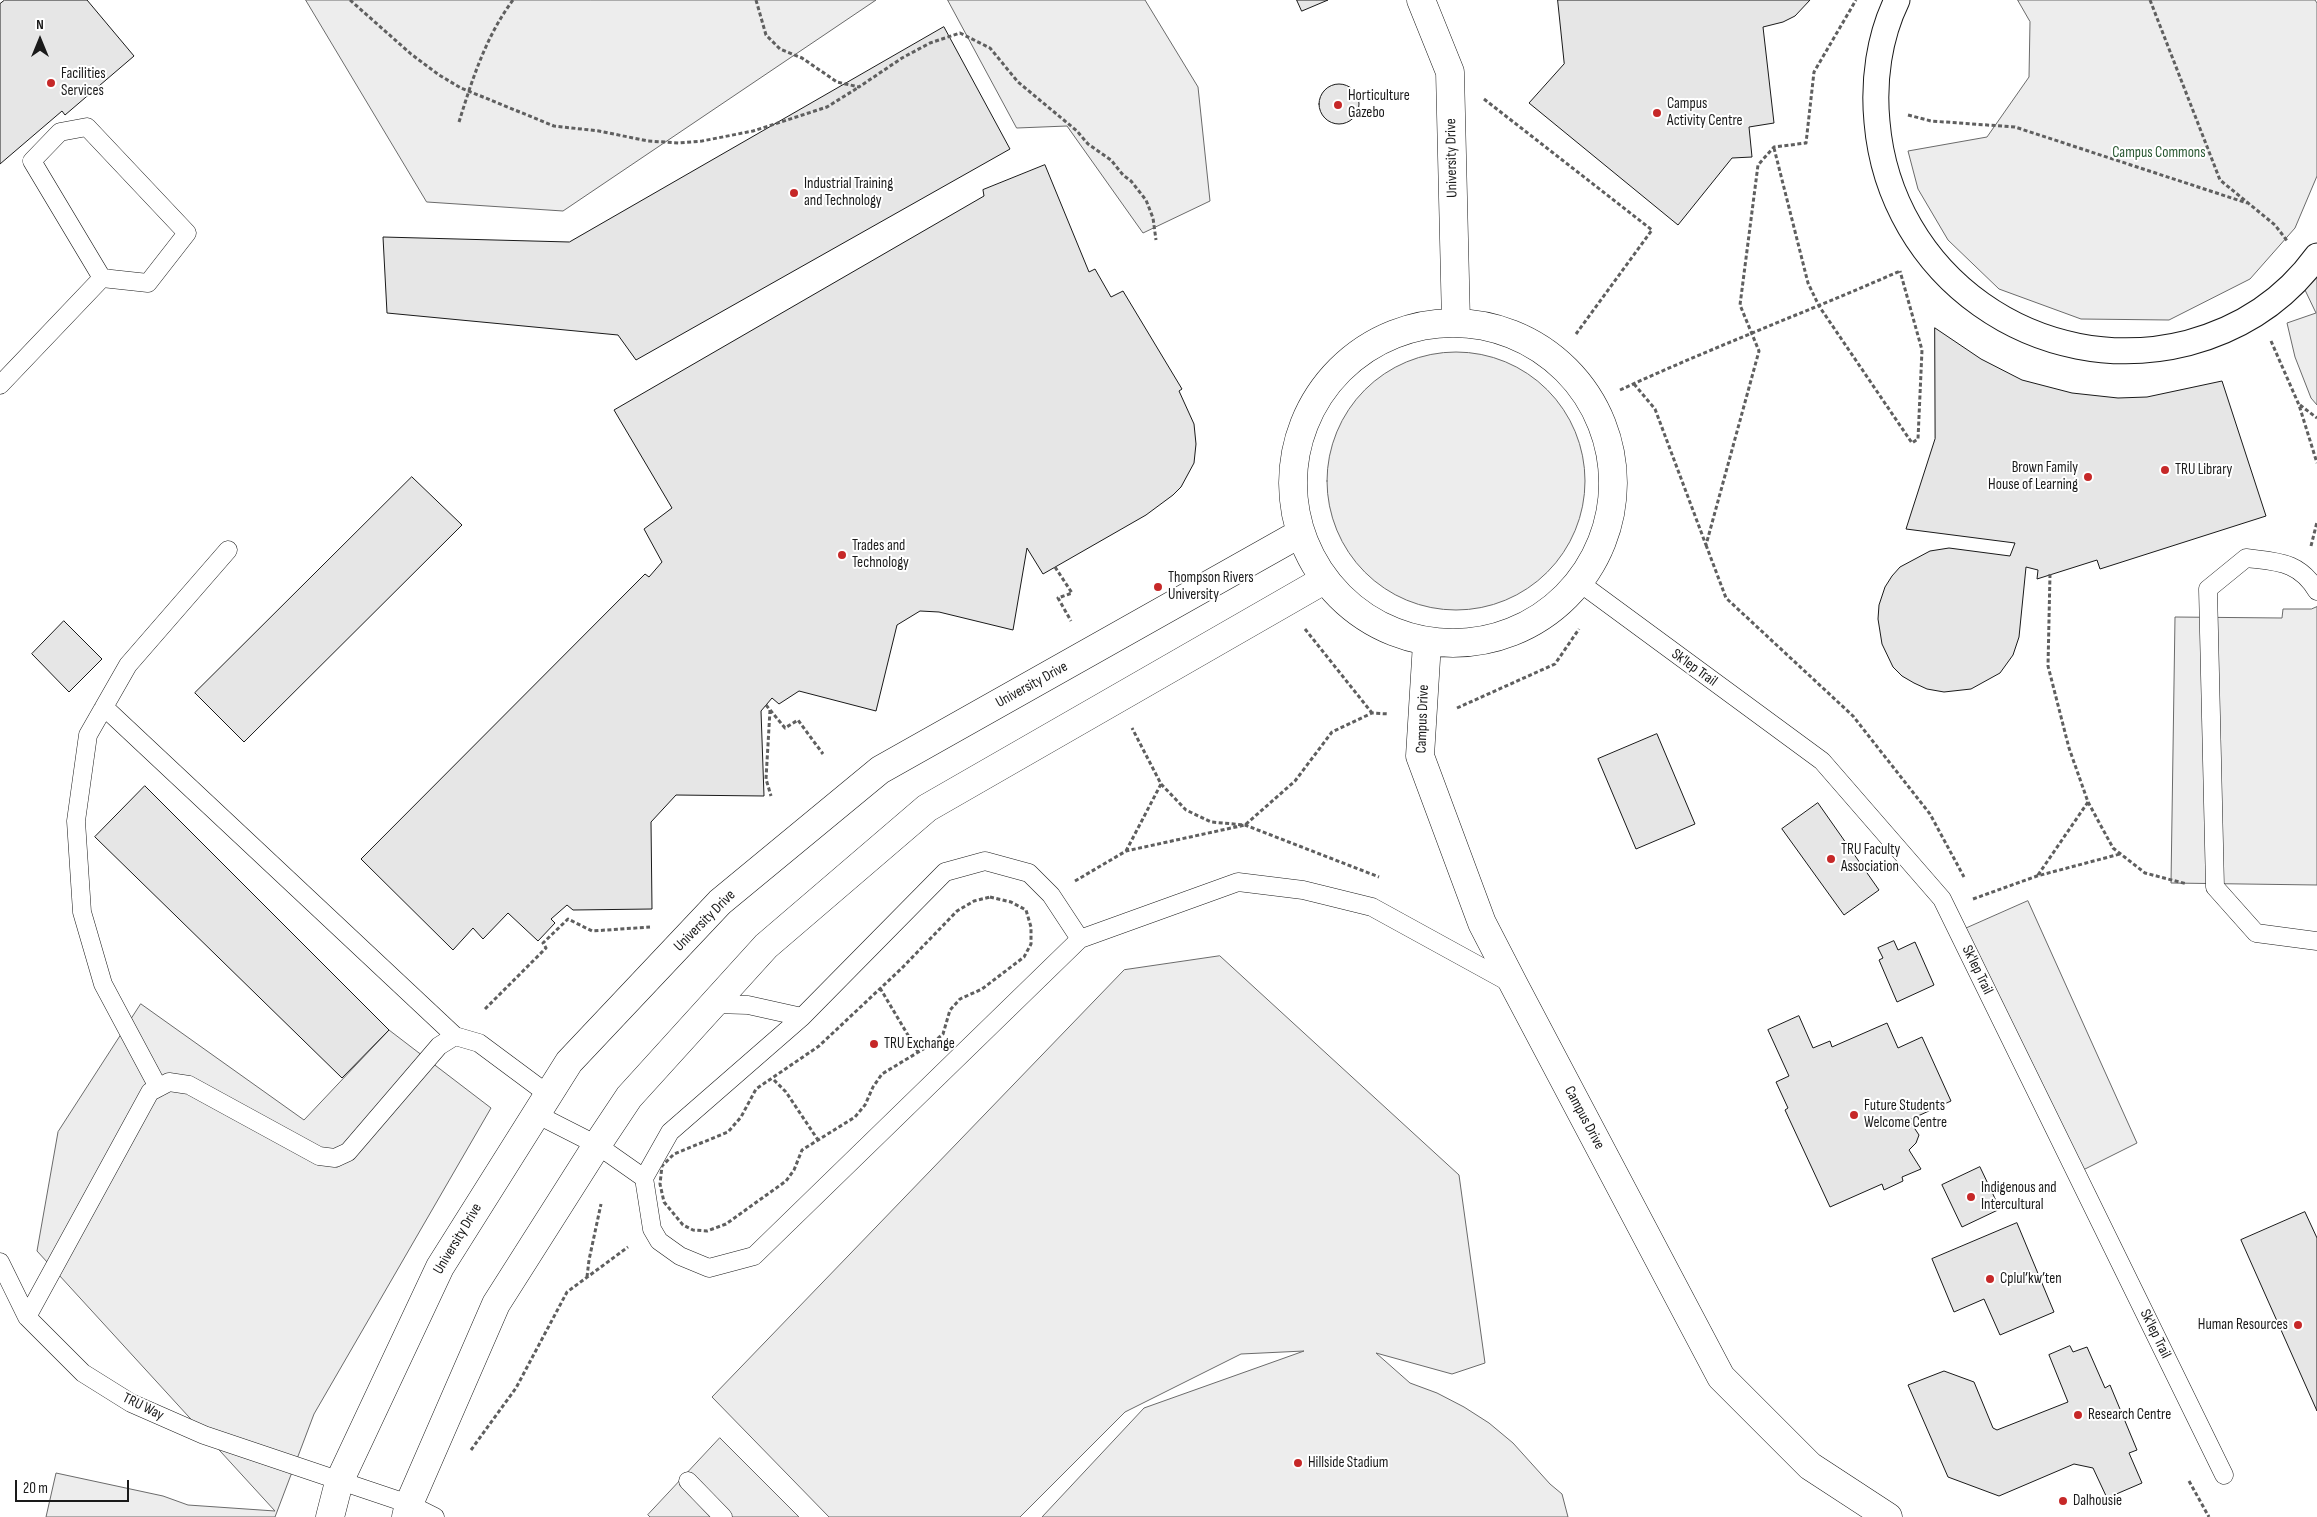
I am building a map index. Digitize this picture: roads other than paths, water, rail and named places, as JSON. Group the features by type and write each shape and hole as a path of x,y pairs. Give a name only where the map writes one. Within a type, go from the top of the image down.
{"street":[{"name":"University Drive","path":"1421,0 1450,72 1456,322"},
{"path":"1897,0 1883,40 1877,73 1875,106 1878,138 1885,171 1896,202 1912,232 1930,258 1978,304 2006,322 2036,335 2068,345 2100,350 2134,351 2167,348 2199,340 2230,328 2259,313 2285,292 2312,262"},
{"path":"1456,322 1506,331 1552,355 1587,392 1609,438 1615,488 1605,539 1580,583 1549,613 1512,633 1470,643 1427,643 1388,631 1353,609 1324,580 1310,558 1299,534 1291,483 1300,432 1323,387 1360,351 1406,328 1456,322"},
{"name":"University Drive","path":"330,1517 338,1482 440,1267 542,1104 570,1062 720,902 880,770 1299,534"},
{"path":"408,1511 496,1304 629,1097 766,946 927,808 1324,580"},
{"name":"Campus Drive","path":"1427,643 1420,756 1482,923 1514,986 1722,1377 1810,1466 1888,1517"}],"lane":[{"path":"87,127 187,233 148,282 102,278 32,161 60,132 87,127"},
{"path":"0,385 102,278"},
{"path":"158,1088 103,984 82,912 76,821 88,735 128,666 228,550"},
{"path":"2317,591 2308,575 2281,562 2246,558 2208,589 2215,887 2256,933 2317,942"},
{"name":"Sk'lep Trail","path":"1580,583 1822,761 1942,898 2224,1475"},
{"path":"104,707 455,1036 479,1043 542,1104 644,1178"},
{"path":"1080,939 1051,895 1029,873 984,861 944,872 802,1017 670,1132 644,1178 652,1229 659,1240 680,1256 709,1268 754,1256 1080,939 1238,882 1303,890 1372,907 1514,986"},
{"path":"713,1004 748,1005 802,1017"},
{"path":"27,1317 150,1092 169,1082 189,1085 319,1156 335,1158 348,1152 439,1046 455,1036"},
{"name":"TRU Way","path":"0,1262 27,1317 83,1374 131,1403 204,1435 303,1467 408,1511 435,1517"},
{"path":"688,1481 723,1517"}],"place":[{"name":"Facilities Services","path":"51,83"},
{"name":"Horticulture Gazebo","path":"1338,105"},
{"name":"Campus Activity Centre","path":"1657,113"},
{"name":"Industrial Training and Technology","path":"794,193"},
{"name":"TRU Library","path":"2165,470"},
{"name":"Brown Family House of Learning","path":"2088,477"},
{"name":"Trades and Technology","path":"842,555"},
{"name":"Thompson Rivers University","path":"1158,587"},
{"name":"TRU Faculty Association","path":"1831,859"},
{"name":"TRU Exchange","path":"874,1044"},
{"name":"Future Students Welcome Centre","path":"1854,1115"},
{"name":"Indigenous and Intercultural","path":"1971,1197"},
{"name":"Cplul’kw’ten","path":"1990,1279"},
{"name":"Human Resources","path":"2298,1325"},
{"name":"Research Centre","path":"2078,1415"},
{"name":"Hillside Stadium","path":"1298,1463"},
{"name":"Dalhousie","path":"2063,1501"}],"park label":[{"name":"Campus Commons","path":"2159,153"}]}
